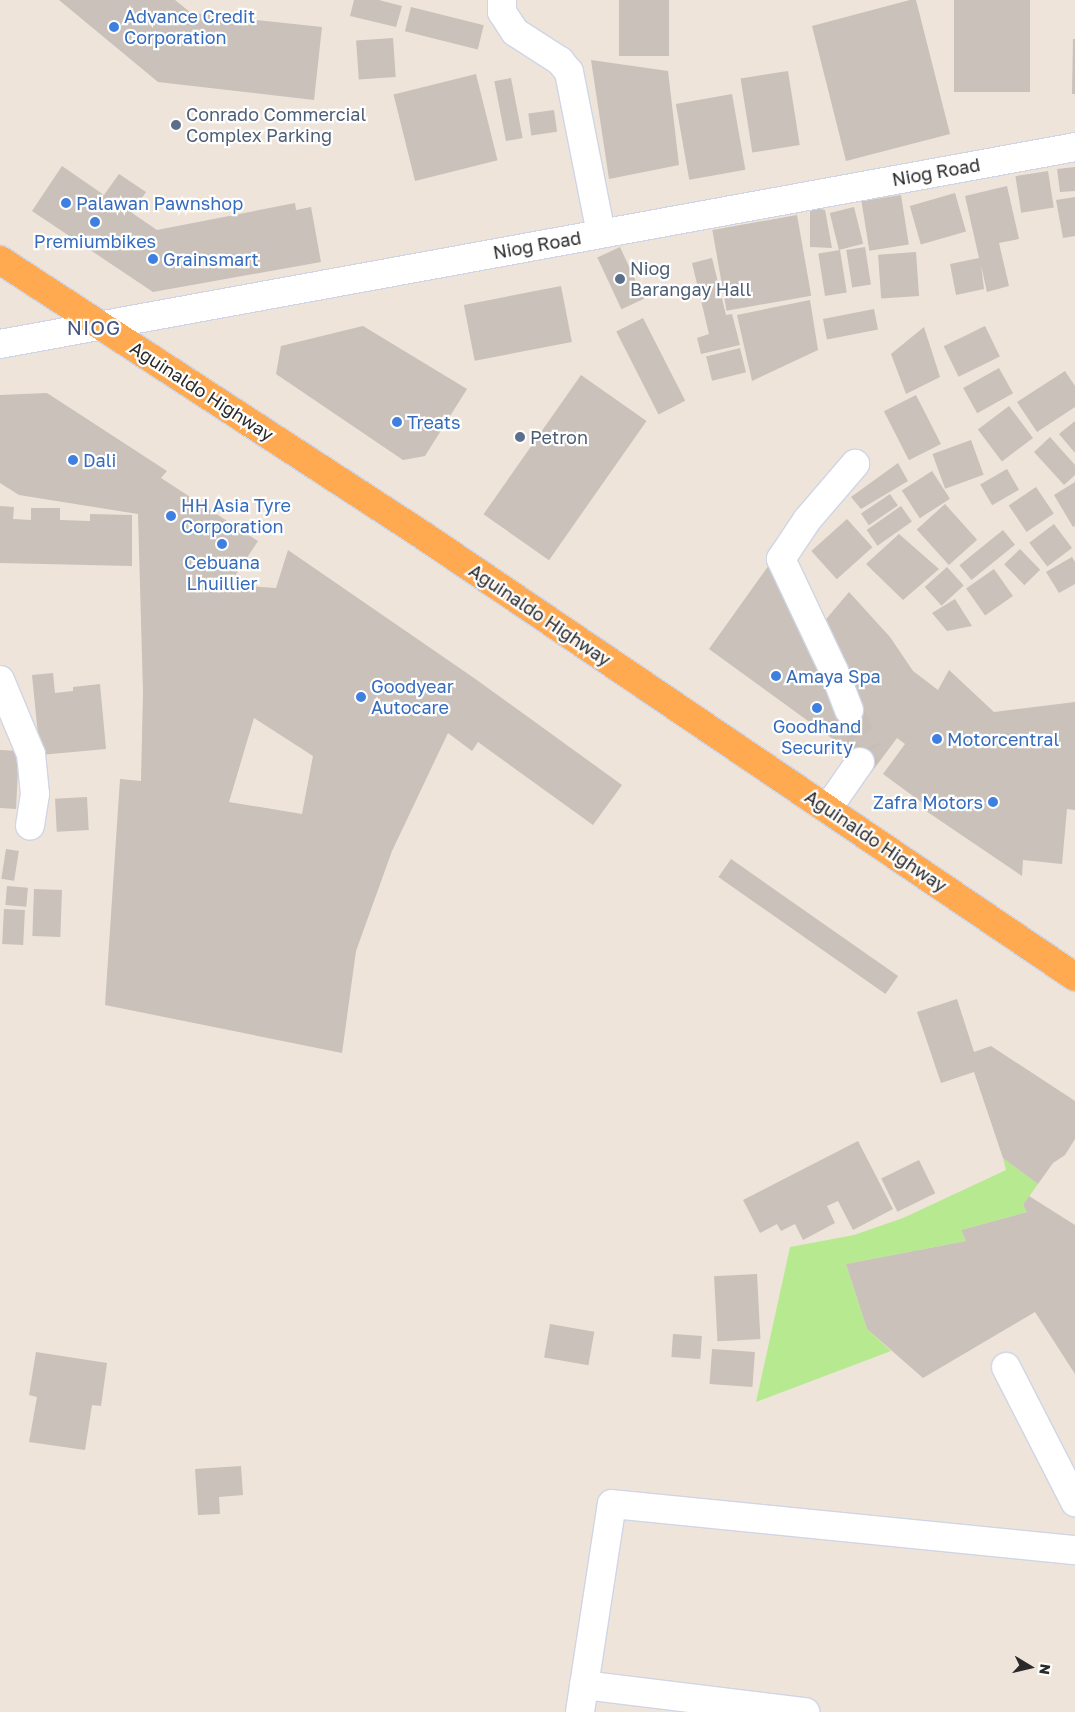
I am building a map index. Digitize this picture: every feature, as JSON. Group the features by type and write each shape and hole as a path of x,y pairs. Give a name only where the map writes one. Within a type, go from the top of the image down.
{"highway":[{"name":"Aguinaldo Highway","path":"0,260 424,536 1075,977"}],"street":[{"path":"502,0 502,12 515,32 560,61 569,72 601,233"},
{"name":"Niog Road","path":"0,344 1075,147"},
{"path":"849,710 834,671 781,559 806,520 855,464"},
{"path":"0,680 31,754 35,794 30,826"},
{"path":"828,808 860,762"},
{"path":"1006,1367 1075,1502"},
{"path":"580,1712 612,1504 1075,1550"},
{"path":"584,1685 805,1712"}],"green space":[{"path":"1003,1158 1038,1184 1023,1205 1027,1212 961,1230 966,1241 846,1264 867,1329 891,1351 756,1402 790,1247 854,1235 903,1218 1006,1170"}],"building":[{"path":"59,0 175,0 191,13 322,27 314,100 158,82"},
{"path":"354,0 379,0 402,6 396,27 350,16"},
{"path":"619,0 669,0 669,56 619,56"},
{"path":"916,0 950,134 846,161 812,26"},
{"path":"954,0 1030,0 1030,92 954,92"},
{"path":"411,7 484,25 478,49 405,31"},
{"path":"393,38 396,77 359,79 356,41"},
{"path":"1073,39 1075,39 1075,94 1072,94"},
{"path":"591,60 668,71 679,165 609,179"},
{"path":"788,71 800,145 752,153 741,79"},
{"path":"476,74 498,160 415,181 394,95"},
{"path":"511,78 523,138 506,141 494,81"},
{"path":"732,94 745,170 689,180 676,104"},
{"path":"554,110 557,132 531,135 528,114"},
{"path":"62,166 104,195 119,174 146,192 132,213 157,230 295,203 296,210 311,207 321,262 153,292 32,211"},
{"path":"1075,167 1075,191 1060,192 1057,169"},
{"path":"1048,171 1054,208 1021,213 1015,176"},
{"path":"1007,186 1019,239 999,243 1009,286 987,292 981,265 984,289 956,295 950,264 979,258 965,196"},
{"path":"955,193 966,231 921,244 910,206"},
{"path":"901,195 909,244 869,251 861,201"},
{"path":"1075,197 1075,236 1063,238 1056,200"},
{"path":"810,207 825,210 832,248 810,247"},
{"path":"854,207 863,244 839,250 830,213"},
{"path":"797,215 811,296 727,311 712,230"},
{"name":"Niog Barangay Hall","path":"620,247 644,299 621,309 597,258"},
{"path":"865,247 871,285 852,288 846,250"},
{"path":"840,250 847,292 825,296 818,253"},
{"path":"916,252 919,296 881,299 878,255"},
{"path":"712,258 726,315 732,314 740,345 701,354 697,338 709,334 692,263"},
{"path":"561,286 572,342 475,361 464,305"},
{"path":"810,300 818,350 752,381 737,315"},
{"path":"874,309 878,330 827,340 823,319"},
{"path":"643,318 685,401 658,414 616,332"},
{"name":"Treats","path":"363,326 467,389 425,456 403,460 276,374 281,346"},
{"path":"985,326 1000,357 959,377 944,346"},
{"path":"924,327 940,377 906,394 891,354"},
{"path":"740,348 746,372 712,381 706,356"},
{"path":"999,368 1013,393 977,413 963,388"},
{"path":"1065,371 1075,386 1075,407 1037,432 1017,402"},
{"path":"581,375 647,421 549,560 483,514"},
{"path":"47,393 167,471 161,478 258,541 229,585 276,588 288,550 474,678 622,785 593,825 478,742 472,751 448,733 392,851 356,951 342,1053 105,1005 120,779 141,781 143,692 138,514 19,495 0,483 0,395","holes":["254,718 313,756 302,814 229,802"]},
{"path":"916,395 941,444 909,460 884,411"},
{"path":"1009,406 1033,438 1002,461 978,429"},
{"path":"1075,421 1075,453 1059,434"},
{"path":"1050,437 1075,465 1075,475 1064,485 1034,452"},
{"path":"971,440 984,475 945,489 932,454"},
{"path":"898,463 908,481 861,509 851,497"},
{"path":"1007,469 1019,490 992,505 980,484"},
{"path":"932,471 950,499 920,518 902,491"},
{"path":"1075,482 1075,526 1073,527 1054,495"},
{"path":"1036,487 1054,514 1027,532 1009,505"},
{"path":"890,494 898,506 869,525 861,514"},
{"path":"945,504 977,540 949,565 917,529"},
{"path":"0,506 14,507 13,519 31,520 31,508 60,508 60,520 90,521 90,514 132,515 132,566 0,563"},
{"path":"901,506 912,522 877,546 867,530"},
{"path":"847,519 872,547 837,579 811,551"},
{"path":"1054,524 1072,548 1047,567 1029,543"},
{"path":"1003,530 1015,545 971,580 959,565"},
{"path":"899,534 939,569 903,600 866,564"},
{"path":"1020,549 1040,570 1024,585 1004,564"},
{"path":"1072,557 1075,562 1075,584 1059,593 1046,572"},
{"path":"769,565 849,692 858,681 841,668 846,661 822,624 849,592 890,637 913,671 938,690 949,670 994,712 1075,702 1075,810 1067,809 1062,864 1023,860 1022,876 926,811 928,807 883,774 905,744 897,738 871,773 848,750 709,649"},
{"path":"947,567 964,586 941,606 925,587"},
{"path":"994,569 1013,596 985,616 966,589"},
{"path":"955,599 972,626 947,631 932,613"},
{"path":"53,673 55,693 73,691 73,687 100,684 106,749 40,755 32,675"},
{"path":"0,750 19,751 16,809 0,808"},
{"path":"87,797 89,830 57,832 55,799"},
{"path":"6,849 19,851 14,881 1,879"},
{"path":"731,859 898,976 885,994 718,877"},
{"path":"7,886 28,888 26,907 5,905"},
{"path":"34,889 62,890 60,937 32,936"},
{"path":"4,909 25,910 23,945 2,944"},
{"path":"957,999 974,1052 991,1046 1075,1101 1075,1139 1065,1155 1053,1163 1038,1184 1003,1158 974,1072 941,1083 917,1012"},
{"path":"858,1141 893,1209 853,1230 838,1201 827,1206 835,1223 803,1240 795,1224 781,1231 777,1224 760,1233 743,1200"},
{"path":"919,1160 935,1193 897,1212 881,1178"},
{"path":"1029,1196 1075,1225 1075,1374 1035,1312 923,1378 867,1329 846,1264 966,1241 961,1230 1027,1212 1023,1205"},
{"path":"757,1274 760,1339 717,1341 714,1276"},
{"path":"550,1324 594,1332 588,1365 544,1357"},
{"path":"673,1334 702,1336 700,1359 671,1357"},
{"path":"712,1349 755,1352 752,1387 710,1384"},
{"path":"36,1352 107,1363 101,1406 92,1405 85,1450 29,1442 37,1397 29,1395"},
{"path":"241,1466 243,1495 219,1497 220,1514 198,1515 195,1469"}],"tunnel":[{"path":"849,710 868,751 860,762"}],"place":[{"name":"Advance Credit Corporation","path":"114,27"},
{"name":"Conrado Commercial Complex Parking","path":"176,125"},
{"name":"Palawan Pawnshop","path":"66,203"},
{"name":"Premiumbikes","path":"95,222"},
{"name":"Grainsmart","path":"153,259"},
{"name":"Niog Barangay Hall","path":"620,279"},
{"name":"Treats","path":"397,422"},
{"name":"Petron","path":"520,437"},
{"name":"Dali","path":"73,460"},
{"name":"HH Asia Tyre Corporation","path":"171,516"},
{"name":"Cebuana Lhuillier","path":"222,544"},
{"name":"Amaya Spa","path":"776,676"},
{"name":"Goodyear Autocare","path":"361,697"},
{"name":"Goodhand Security","path":"817,708"},
{"name":"Motorcentral","path":"937,739"},
{"name":"Zafra Motors","path":"993,802"}],"district":[{"name":"NIOG","path":"94,327"}]}
